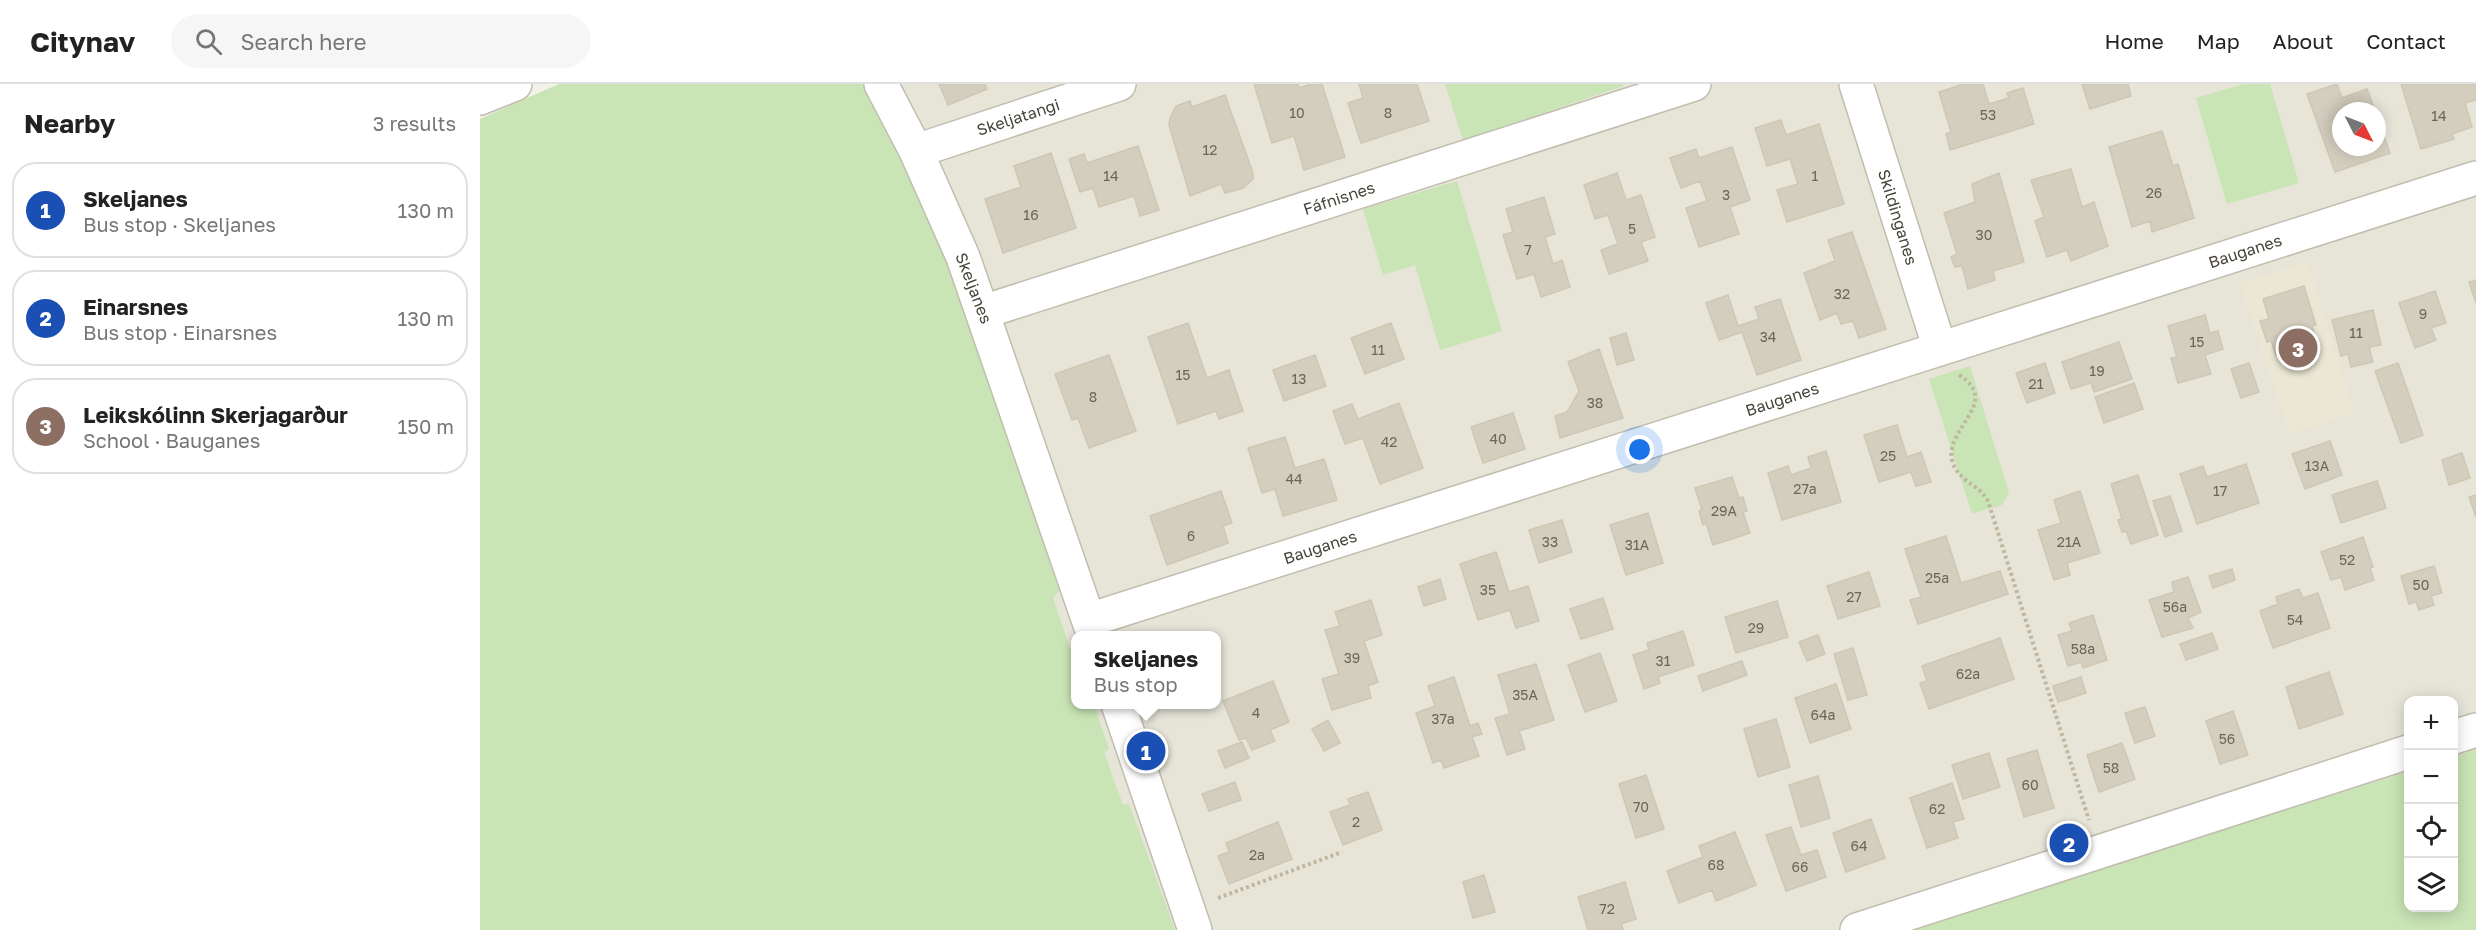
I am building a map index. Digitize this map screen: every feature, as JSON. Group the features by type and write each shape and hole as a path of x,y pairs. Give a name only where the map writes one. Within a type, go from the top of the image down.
{"street":[{"path":"480,98 515,84"},
{"name":"Skeljanes","path":"881,84 916,151 945,214 984,312 1092,628"},
{"name":"Skeljatangi","path":"916,151 1119,84"},
{"name":"Fáfnisnes","path":"984,312 1694,84"},
{"name":"Skildinganes","path":"1856,84 1940,349"},
{"name":"Bauganes","path":"1092,628 1940,349 2476,178"},
{"path":"1120,709 1202,916"},
{"path":"2458,736 2476,730"},
{"path":"1857,930 2404,754"}],"path":[{"path":"1940,349 1947,372 1966,379 1975,397 1975,408 1970,418 1955,435 1951,447 1954,468 1966,482 1980,489 1989,501 2089,820"},
{"path":"1202,916 1342,852"}],"shaded area":[{"path":"834,84 2476,84 2476,758 2458,764 2458,696 2404,696 2404,781 1943,930 1167,930 1088,709 1221,709 1221,631 1071,631 1071,663"},
{"path":"2307,261 2355,413 2289,434 2239,283"}],"green space":[{"path":"559,84 862,84 892,136 921,194 974,330 1059,591 1053,598 1071,651 1071,709 1095,709 1109,749 1104,752 1123,805 1129,804 1175,930 480,930 480,119"},
{"path":"1445,84 1622,84 1623,86 1463,140"},
{"path":"2244,84 2270,84 2299,183 2227,204 2196,98"},
{"path":"1457,181 1502,331 1440,350 1415,265 1383,275 1363,209"},
{"path":"1970,366 2009,493 2002,505 1972,514 1929,379"},
{"path":"2476,749 2476,930 1911,930 2404,772 2404,912 2458,912 2458,755"}],"building":[{"path":"939,84 985,84 987,89 948,105"},
{"path":"1254,84 1298,84 1299,88 1311,84 1322,84 1345,157 1304,170 1294,136 1272,143"},
{"path":"1359,84 1417,84 1429,121 1361,143 1348,103 1363,98"},
{"path":"1964,84 1983,84 1989,104 2009,98 2007,93 2023,88 2034,124 1950,150 1946,134 1951,132 1939,92"},
{"path":"2082,84 2128,84 2131,96 2090,109"},
{"path":"2337,84 2342,98 2367,89 2372,102 2332,102 2332,156 2381,156 2335,172 2307,94"},
{"path":"2401,84 2476,84 2476,100 2465,103 2472,127 2452,134 2454,139 2421,149"},
{"path":"1225,95 1253,173 1253,179 1243,188 1225,193 1221,184 1190,196 1169,125 1170,118 1176,106 1190,101 1192,107"},
{"path":"1781,120 1786,135 1819,124 1844,204 1787,222 1777,190 1798,184 1790,159 1767,166 1755,128"},
{"path":"2162,131 2173,166 2178,164 2194,218 2152,232 2150,221 2132,227 2109,147"},
{"path":"2386,142 2390,153 2386,154"},
{"path":"1138,146 1159,210 1140,216 1134,196 1099,207 1093,188 1080,192 1069,159 1084,154 1087,163"},
{"path":"1732,147 1750,200 1730,207 1739,234 1699,247 1686,208 1707,201 1700,181 1681,188 1670,158 1696,149 1699,158"},
{"path":"1051,153 1076,228 1003,253 985,199 1021,187 1014,166"},
{"path":"2071,169 2082,207 2094,202 2108,246 2071,261 2067,250 2047,257 2035,221 2044,217 2031,180"},
{"path":"1617,173 1626,200 1641,195 1655,237 1641,242 1648,261 1609,274 1601,250 1618,244 1608,215 1595,219 1584,185"},
{"path":"1999,173 2024,262 1993,271 1995,280 1968,289 1962,266 1955,267 1951,257 1957,254 1944,213 1975,202 1972,184"},
{"path":"1544,197 1555,234 1545,237 1553,264 1562,260 1570,287 1541,297 1534,274 1517,279 1503,235 1513,232 1506,209"},
{"path":"1852,232 1886,329 1859,338 1853,321 1841,324 1837,313 1820,320 1804,273 1835,261 1828,240"},
{"path":"2476,280 2476,303 2469,282"},
{"path":"2304,286 2316,325 2312,326 2317,342 2276,355 2271,341 2267,342 2260,321 2269,319 2263,299"},
{"path":"2435,291 2446,323 2431,328 2436,340 2415,348 2399,303"},
{"path":"1728,295 1738,326 1759,319 1755,307 1780,299 1801,360 1757,375 1742,332 1719,340 1706,303"},
{"path":"2373,310 2381,345 2369,347 2373,362 2351,367 2348,354 2341,356 2332,320"},
{"path":"2205,315 2210,333 2218,331 2223,349 2205,355 2211,374 2178,383 2171,358 2177,357 2168,326"},
{"path":"1188,323 1207,378 1229,370 1243,411 1219,419 1216,411 1178,424 1148,337"},
{"path":"1391,323 1404,359 1365,374 1351,338"},
{"path":"1626,333 1634,360 1617,365 1610,338"},
{"path":"2119,342 2132,379 2094,392 2091,383 2071,389 2062,362"},
{"path":"1599,349 1623,418 1560,438 1555,416 1567,412 1579,391 1568,362"},
{"path":"1109,355 1136,431 1089,448 1078,418 1072,420 1055,374"},
{"path":"1315,355 1326,386 1284,401 1273,370"},
{"path":"2045,363 2055,393 2027,403 2016,373"},
{"path":"2249,363 2259,392 2241,398 2231,369"},
{"path":"2398,363 2423,435 2401,443 2375,371"},
{"path":"2134,383 2143,409 2104,423 2095,397"},
{"path":"1399,403 1423,468 1380,484 1363,438 1345,444 1333,411 1352,404 1358,419"},
{"path":"1513,413 1525,449 1483,463 1471,427"},
{"path":"1897,425 1907,457 1921,452 1931,482 1916,486 1911,472 1879,482 1864,435"},
{"path":"1285,437 1295,468 1324,459 1337,500 1283,516 1275,489 1262,493 1248,448"},
{"path":"2330,441 2342,475 2305,489 2292,454"},
{"path":"1826,451 1841,502 1782,520 1768,473 1788,466 1791,475 1811,468 1808,457"},
{"path":"2462,453 2470,478 2449,485 2442,460"},
{"path":"2246,464 2259,503 2197,524 2180,474 2203,466 2207,477"},
{"path":"2138,475 2158,535 2131,544 2126,531 2122,532 2118,520 2122,519 2111,484"},
{"path":"1732,477 1739,498 1743,497 1747,511 1743,512 1750,533 1713,545 1706,523 1703,525 1699,511 1702,510 1695,488"},
{"path":"2377,481 2386,508 2341,523 2332,495"},
{"path":"1221,491 1232,523 1223,526 1228,543 1167,565 1150,516"},
{"path":"2080,491 2100,553 2067,563 2070,575 2054,580 2038,530 2061,523 2054,500"},
{"path":"2476,495 2476,517 2469,497"},
{"path":"2170,496 2182,531 2165,537 2153,501"},
{"path":"1648,513 1663,563 1626,575 1610,525"},
{"path":"1562,520 1572,552 1539,563 1529,530"},
{"path":"1946,536 1961,583 2000,571 2008,594 1918,624 1910,600 1921,597 1905,549"},
{"path":"2363,537 2373,567 2370,568 2374,580 2345,590 2341,577 2331,580 2321,552"},
{"path":"1496,552 1509,592 1528,586 1539,621 1516,628 1510,610 1478,620 1460,564"},
{"path":"2434,566 2442,593 2431,596 2434,605 2419,610 2416,602 2409,604 2401,576"},
{"path":"2232,569 2235,580 2213,588 2209,576"},
{"path":"1869,572 1880,606 1838,619 1827,586"},
{"path":"2188,577 2201,612 2188,618 2193,628 2162,637 2149,600 2174,592 2172,582"},
{"path":"1440,579 1446,599 1424,606 1418,587"},
{"path":"2299,589 2303,598 2318,593 2330,628 2273,648 2260,611 2278,604 2276,597"},
{"path":"1603,598 1613,629 1581,639 1570,609"},
{"path":"1371,600 1382,635 1364,641 1378,682 1368,686 1371,698 1332,710 1322,679 1339,674 1325,630 1340,626 1335,612"},
{"path":"1777,601 1788,637 1736,653 1725,617"},
{"path":"2093,615 2107,660 2083,668 2081,662 2068,666 2058,635 2072,631 2069,623"},
{"path":"1683,631 1694,665 1658,677 1660,683 1644,689 1633,655 1649,650 1647,643"},
{"path":"2212,633 2218,649 2186,660 2180,644"},
{"path":"1818,635 1825,654 1807,661 1799,642"},
{"path":"2000,638 2014,679 1929,709 1920,683 1927,681 1922,666"},
{"path":"1853,648 1867,695 1848,700 1834,654"},
{"path":"1600,653 1617,701 1585,712 1568,665"},
{"path":"1742,661 1747,675 1703,691 1698,676"},
{"path":"1536,664 1554,720 1519,731 1525,749 1507,755 1495,718 1510,714 1498,675"},
{"path":"2329,672 2343,714 2299,729 2286,687"},
{"path":"1454,677 1470,726 1478,723 1482,734 1472,737 1479,756 1444,768 1441,760 1433,763 1416,713 1435,706 1428,686"},
{"path":"2081,677 2086,693 2058,702 2053,686"},
{"path":"1273,681 1289,722 1270,730 1275,741 1252,750 1246,738 1239,740 1223,701"},
{"path":"1836,684 1851,729 1810,743 1795,698"},
{"path":"2145,707 2155,736 2135,743 2125,713"},
{"path":"2233,711 2248,755 2220,764 2206,721"},
{"path":"1776,719 1790,767 1758,777 1744,729"},
{"path":"1328,720 1340,743 1324,751 1312,729"},
{"path":"1242,742 1249,758 1225,768 1218,751"},
{"path":"2122,743 2135,779 2099,792 2087,755"},
{"path":"2037,750 2054,808 2024,817 2007,759"},
{"path":"1989,753 2000,787 1963,799 1952,765"},
{"path":"1646,775 1664,829 1636,838 1619,784"},
{"path":"1818,776 1830,818 1801,827 1789,785"},
{"path":"1235,782 1241,800 1209,811 1202,794"},
{"path":"1952,783 1964,819 1953,822 1958,838 1927,848 1910,798"},
{"path":"1368,792 1382,830 1343,845 1330,812 1350,805 1348,799"},
{"path":"1871,819 1885,858 1846,872 1833,833"},
{"path":"1278,822 1292,859 1229,884 1218,856 1229,852 1226,843"},
{"path":"1791,827 1801,855 1817,850 1826,877 1786,891 1766,835"},
{"path":"1735,832 1756,885 1716,901 1712,890 1679,903 1667,871 1703,857 1699,846"},
{"path":"1484,875 1495,912 1473,918 1463,882"},
{"path":"1625,882 1636,919 1621,924 1623,930 1588,930 1578,897"}],"place":[{"name":"Leikskólinn Skerjagarður","path":"2298,348"},
{"name":"Skeljanes","path":"1146,751"},
{"name":"Einarsnes","path":"2069,843"}]}
